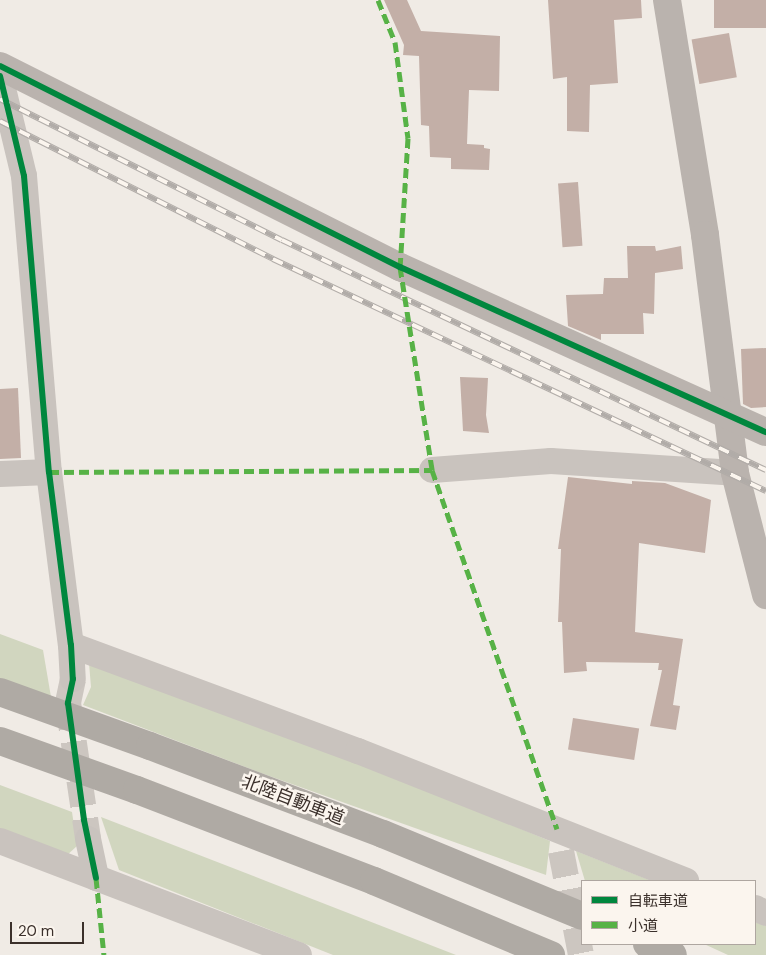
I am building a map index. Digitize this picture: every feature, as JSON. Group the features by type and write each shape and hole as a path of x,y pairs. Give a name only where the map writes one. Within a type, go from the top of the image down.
{"highway":[{"name":"北陸自動車道","path":"0,692 150,746 383,834 581,916"},
{"path":"0,741 137,790 346,871 551,955"},
{"path":"649,945 672,955"}],"street":[{"path":"667,0 705,235 735,473 766,595"},
{"path":"0,66 400,267 766,432"},
{"path":"0,76 24,176 49,472 71,645 73,679"},
{"path":"432,470 552,461 735,473"},
{"path":"0,474 49,472"},
{"path":"71,645 358,751 503,810 559,840 683,880"},
{"path":"88,839 96,878"},
{"path":"0,840 299,955"}],"green space":[{"path":"0,634 43,650 51,697 0,680"},
{"path":"89,663 356,760 550,841 546,875 261,773 83,705 91,687"},
{"path":"0,785 72,812 77,846 66,856 0,829"},
{"path":"101,817 456,955 333,955 119,870"},
{"path":"576,851 649,880 585,880"},
{"path":"756,922 766,926 766,955 728,955 706,945 756,945"}],"building":[{"path":"384,0 407,0 421,31 500,36 499,91 469,90 467,144 484,145 484,148 490,149 489,170 451,169 451,158 430,157 429,126 421,125 419,56 403,55 404,45"},
{"path":"548,0 641,0 642,18 614,20 618,83 590,85 589,132 567,131 567,77 553,79"},
{"path":"714,0 766,0 766,28 714,28"},
{"path":"729,33 737,77 699,84 692,40"},
{"path":"578,182 582,246 563,247 558,183"},
{"path":"627,246 655,246 656,251 681,246 683,269 655,273 654,314 643,313 644,334 601,334 601,340 568,326 566,295 603,294 604,278 628,278"},
{"path":"766,348 766,407 751,408 743,404 741,349"},
{"path":"460,377 488,378 486,415 489,433 463,431"},
{"path":"18,388 21,458 0,459 0,389"},
{"path":"568,477 632,484 632,481 665,483 711,500 705,553 639,543 635,632 683,639 673,705 680,706 676,730 650,726 662,670 658,670 659,663 586,662 587,671 564,673 562,622 558,622 561,549 558,549"},
{"path":"573,718 639,728 634,760 568,750"}],"tunnel":[{"path":"73,679 68,703 88,839"},
{"path":"561,851 581,955"}],"railway":[{"path":"0,99 282,240 766,470"},
{"path":"0,121 273,259 766,491"}],"marked path":[{"path":"378,0 395,42 408,138 400,267 432,470 557,829"},
{"path":"49,472 432,470"},
{"path":"96,878 104,955"}],"cycle path":[{"path":"0,66 400,267 766,432"},
{"path":"0,76 24,176 49,472 71,645 73,679 68,703 84,820 96,878"}]}
